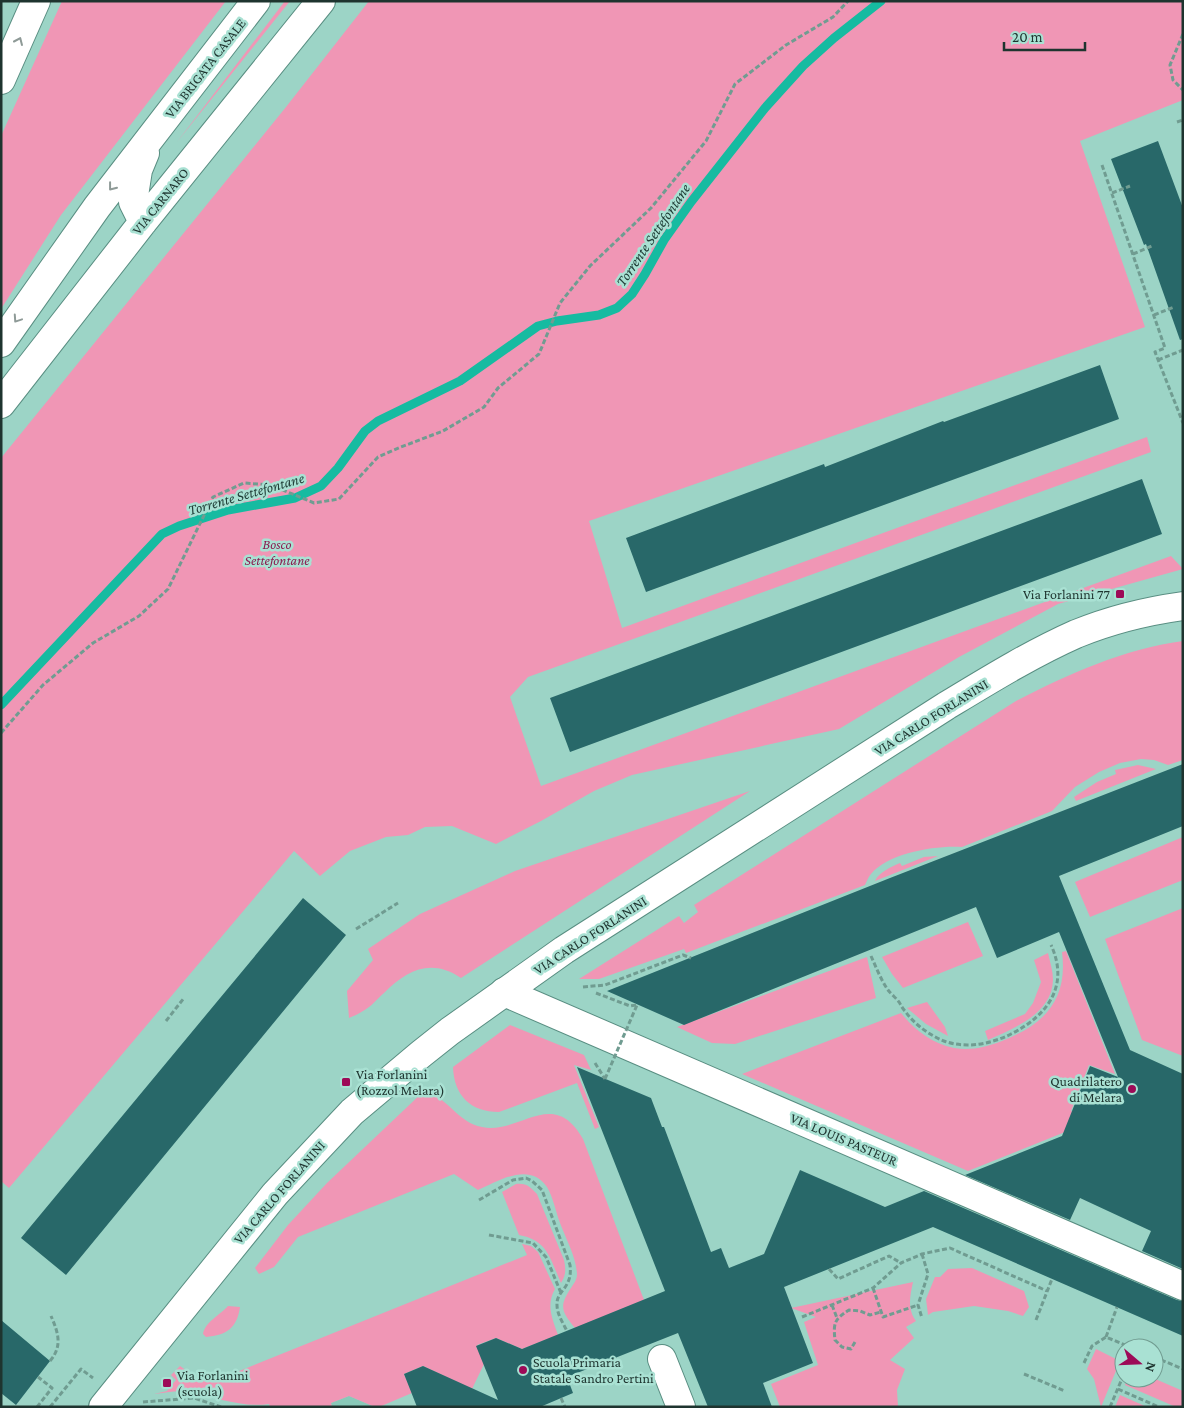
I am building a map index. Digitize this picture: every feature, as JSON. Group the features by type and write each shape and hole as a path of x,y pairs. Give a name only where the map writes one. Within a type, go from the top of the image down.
{"main road":[{"path":"1,80 36,1"},
{"name":"VIA BRIGATA CASALE","path":"153,135 256,1"},
{"name":"VIA CARNARO","path":"1,404 143,222 321,1"},
{"path":"143,222 133,202 138,170 153,135"},
{"path":"1,343 97,207 153,135"},
{"name":"VIA CARLO FORLANINI","path":"103,1407 268,1201 352,1112 450,1030 580,940 946,706 1009,668 1077,634 1157,609 1183,606"},
{"name":"VIA LOUIS PASTEUR","path":"504,992 1183,1286"},
{"path":"662,1359 682,1407"}],"path":[{"path":"1,732 43,685 94,643 139,616 168,589 213,497 244,483 271,485 314,503 338,499 378,457 443,431 484,407 498,388 539,354 560,303 590,266 651,208 706,141 735,84 786,45 833,17 848,1"},
{"path":"1183,34 1170,65 1173,80 1183,90"},
{"path":"1176,122 1183,120"},
{"path":"1102,165 1166,348 1155,352 1183,423"},
{"path":"1112,193 1130,186"},
{"path":"1133,254 1152,246"},
{"path":"1154,315 1174,307"},
{"path":"1158,360 1183,350"},
{"path":"1178,409 1183,407"},
{"path":"356,929 398,903"},
{"path":"871,956 888,990 917,1025 945,1041 969,1045 984,1044 1000,1039 1025,1026 1047,1008 1057,982 1057,964 1051,945"},
{"path":"584,987 605,985 683,955 692,958"},
{"path":"596,993 630,1006 637,1005 605,1079"},
{"path":"166,1021 184,998"},
{"path":"479,1200 519,1178 526,1178 532,1181 542,1190 570,1265 569,1282 556,1304 560,1319 567,1331"},
{"path":"489,1235 533,1243 546,1257 561,1293"},
{"path":"802,1317 873,1288 901,1263 922,1254 950,1248 1048,1291"},
{"path":"922,1254 928,1274 918,1305 922,1318"},
{"path":"828,1269 838,1278 889,1256 901,1263"},
{"path":"1036,1320 1052,1279"},
{"path":"873,1288 882,1317 918,1305"},
{"path":"832,1305 837,1318 834,1328 834,1340 842,1347 851,1349 855,1342"},
{"path":"1084,1363 1092,1346 1106,1337 1116,1307"},
{"path":"837,1318 849,1310 860,1311 870,1315 881,1312"},
{"path":"50,1316 59,1338 58,1349 50,1361"},
{"path":"1106,1337 1114,1340"},
{"path":"1164,1361 1183,1369"},
{"path":"50,1407 81,1369 93,1379"},
{"path":"1024,1374 1065,1391"},
{"path":"37,1407 52,1388 38,1377"},
{"path":"1110,1407 1118,1389 1159,1407"},
{"path":"141,1402 194,1398 221,1407"},
{"path":"561,1398 565,1407"}],"shaded area":[{"path":"349,1396 375,1407 332,1407 331,1403"}],"green space":[{"path":"62,1 226,1 61,215 1,309 1,136"},
{"path":"285,1 290,1 177,142"},
{"name":"Bosco Settefontane","path":"369,1 1183,1 1183,100 1080,141 1145,327 589,521 622,628 1147,437 1151,452 528,677 510,697 541,786 1171,556 1183,569 1058,604 959,657 839,729 632,775 594,791 496,844 452,826 425,827 408,835 386,837 350,851 320,876 294,851 9,1188 1,1181 1,458 286,107"},
{"path":"1183,641 1183,760 1168,765 1154,760 1141,759 1120,763 1099,772 1075,787 1052,811 962,847 939,847 900,856 879,867 870,875 865,885 686,953 684,949 599,979 579,979 679,916 684,923 698,912 694,905 1016,701 1076,672 1118,656"},
{"path":"1138,765 1156,769 1076,801 1074,797 1097,782 1116,774 1115,770"},
{"path":"750,791 461,978 440,969 420,969 402,978 369,1007 349,1018 347,991 373,960 368,949 420,914 515,871"},
{"path":"1183,837 1183,880 1090,917 1075,882"},
{"path":"938,856 875,881 882,872 900,863 902,866 924,857"},
{"path":"1183,908 1183,1056 1142,1040 1105,939"},
{"path":"968,922 983,956 903,988 882,957"},
{"path":"1066,951 1115,1074 1089,1065 1071,1111 1095,1120 968,1171 742,1074 901,1013 924,1035 946,1046 972,1049 1002,1041 1030,1027 1050,1008 1057,997 1061,984 1063,969 1062,952"},
{"path":"1048,953 1053,980 1051,992 1046,1002 1039,1011 1020,1025 988,1040 985,1031 1025,1014 1033,1003 1041,982 1034,960"},
{"path":"867,957 876,998 735,1044 712,1043 677,1027"},
{"path":"927,1002 945,1027 948,1036 926,1024 907,1008"},
{"path":"510,1025 584,1055 591,1070 574,1065 599,1127 595,1129 577,1083 499,1112 480,1109 466,1100 457,1086 453,1067"},
{"path":"424,1091 440,1099 466,1121 482,1127 496,1128 548,1114 560,1116 572,1124 583,1139 644,1300 575,1328 564,1313 563,1308 567,1294 577,1276 573,1255 547,1187 540,1179 532,1175 523,1174 504,1178 478,1190 454,1174 298,1237 274,1267 259,1274 255,1268 288,1225 327,1183"},
{"path":"516,1184 528,1186 537,1194 564,1260 565,1272 561,1283 551,1259 542,1246 536,1241 519,1235 502,1192"},
{"path":"522,1244 531,1246 538,1252 555,1289 550,1306 558,1335 522,1349 496,1338 477,1345 484,1364 472,1389 423,1366 404,1374 412,1393 379,1407 349,1396 331,1403 332,1407 270,1407 269,1404 249,1405 185,1391 154,1394 167,1391 176,1380 171,1375 180,1366 201,1381 222,1378 527,1255"},
{"path":"972,1268 1024,1291 1029,1307 1023,1316 1008,1311 974,1306 933,1312 928,1315 926,1299 935,1277 940,1277 948,1269"},
{"path":"913,1282 910,1307 916,1321 906,1327 914,1338 890,1360 905,1369 897,1390 898,1407 780,1407 771,1384 818,1365 804,1322 816,1317 791,1308"},
{"path":"228,1306 240,1307 239,1314 233,1325 225,1332 206,1337 203,1334 204,1330"},
{"path":"1096,1349 1114,1358 1114,1376 1101,1407 1094,1379 1087,1369"},
{"path":"1164,1383 1183,1391 1183,1407 1176,1407 1132,1388 1164,1388"},
{"path":"1120,1395 1147,1407 1115,1407"}],"building":[{"path":"1158,141 1183,208 1183,339 1180,340 1146,244 1144,245 1111,159"},
{"path":"1100,365 1119,419 646,592 626,538 824,464 825,467 943,421"},
{"path":"1142,479 1162,534 570,752 550,698"},
{"path":"1183,764 1183,826 1059,876 1130,1050 1183,1074 1183,1269 1142,1251 1151,1231 1080,1198 1070,1220 965,1175 1062,1136 1090,1066 1118,1077 1059,932 997,958 976,907 684,1025 607,991 890,878"},
{"path":"303,898 346,935 66,1275 21,1238"},
{"path":"577,1067 651,1098 662,1127 664,1127 711,1252 721,1248 729,1268 764,1254 800,1170 885,1207 924,1191 1183,1301 1183,1336 933,1227 784,1287 813,1363 763,1383 772,1407 708,1407 678,1333 567,1377 573,1393 540,1407 417,1407 404,1374 423,1366 498,1400 476,1346 496,1338 522,1349 665,1291"},
{"path":"1,1320 50,1361 16,1405 1,1393"}],"waterway":[{"name":"Torrente Settefontane","path":"1,705 162,534 179,526 228,510 295,498 321,486 338,468 365,431 378,421 460,381 538,326 557,321 599,315 617,308 632,294 664,240 691,202 765,108 803,66 834,38 881,1"}],"place":[{"name":"Via Forlanini 77","path":"1120,594"},
{"name":"Via Forlanini (Rozzol Melara)","path":"346,1082"},
{"name":"Quadrilatero di Melara","path":"1132,1089"},
{"name":"Scuola Primaria Statale Sandro Pertini","path":"523,1370"},
{"name":"Via Forlanini (scuola)","path":"167,1383"}]}
